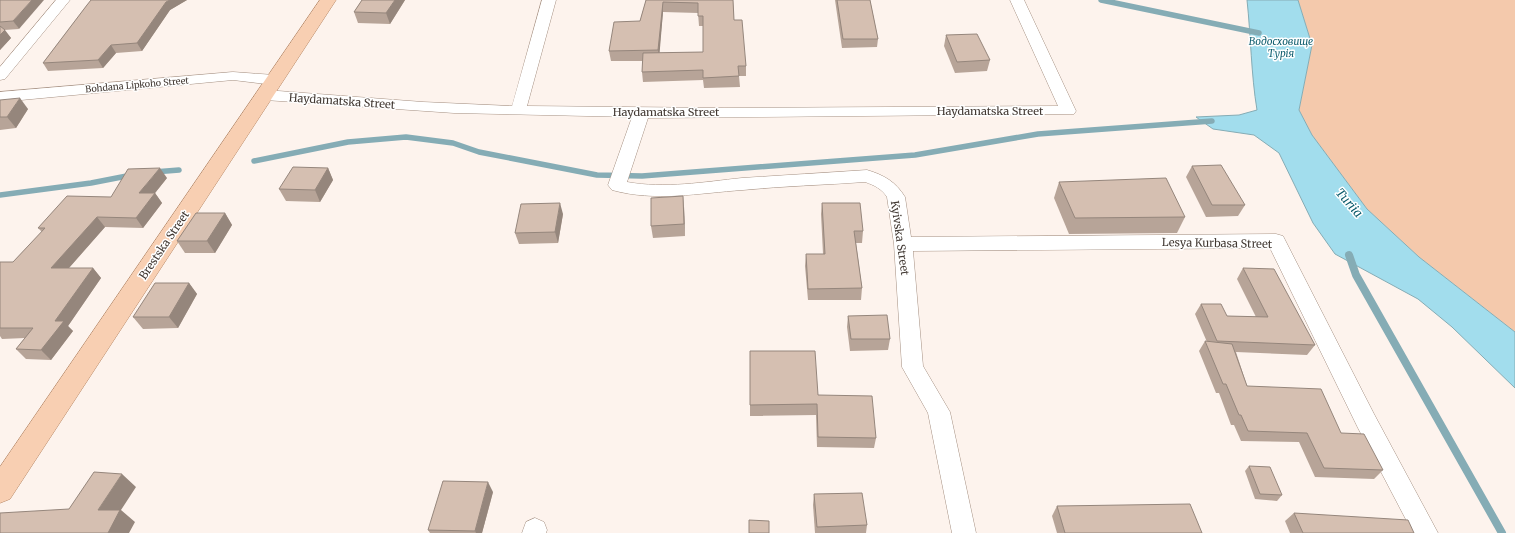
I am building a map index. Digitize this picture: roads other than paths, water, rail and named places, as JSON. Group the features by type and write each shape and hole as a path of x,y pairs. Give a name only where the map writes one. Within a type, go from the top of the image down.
{"main road":[{"name":"Brestska Street","path":"0,490 328,0"}],"street":[{"path":"0,76 62,0"},
{"path":"518,111 549,0"},
{"name":"Haydamatska Street","path":"269,87 373,104 518,111 642,112 1068,110 1017,0"},
{"name":"Bohdana Lipkoho Street","path":"0,97 233,76 269,87"},
{"name":"Kyivska Street","path":"642,112 626,163 617,185 630,189 669,191 867,176 890,188 896,198 903,244 913,367 939,412 964,533"},
{"name":"Lesya Kurbasa Street","path":"903,244 1276,241 1366,421 1426,533"}],"water":[{"name":"Водосховище Турія","path":"1247,0 1298,0 1312,45 1299,110 1312,135 1367,209 1419,257 1515,332 1515,388 1452,327 1418,299 1335,254 1313,223 1279,153 1254,135 1213,129 1196,117 1239,115 1257,110 1253,83"}],"waterway":[{"path":"1101,0 1259,33"},
{"path":"254,161 348,142 406,137 453,143 479,152 597,175 642,176 915,155 1038,134 1212,121"},
{"path":"154,172 179,170"},
{"path":"0,195 91,183 132,175"},
{"path":"1349,255 1356,275 1502,533"}],"water label":[{"name":"Turiia","path":"1349,203"}]}
